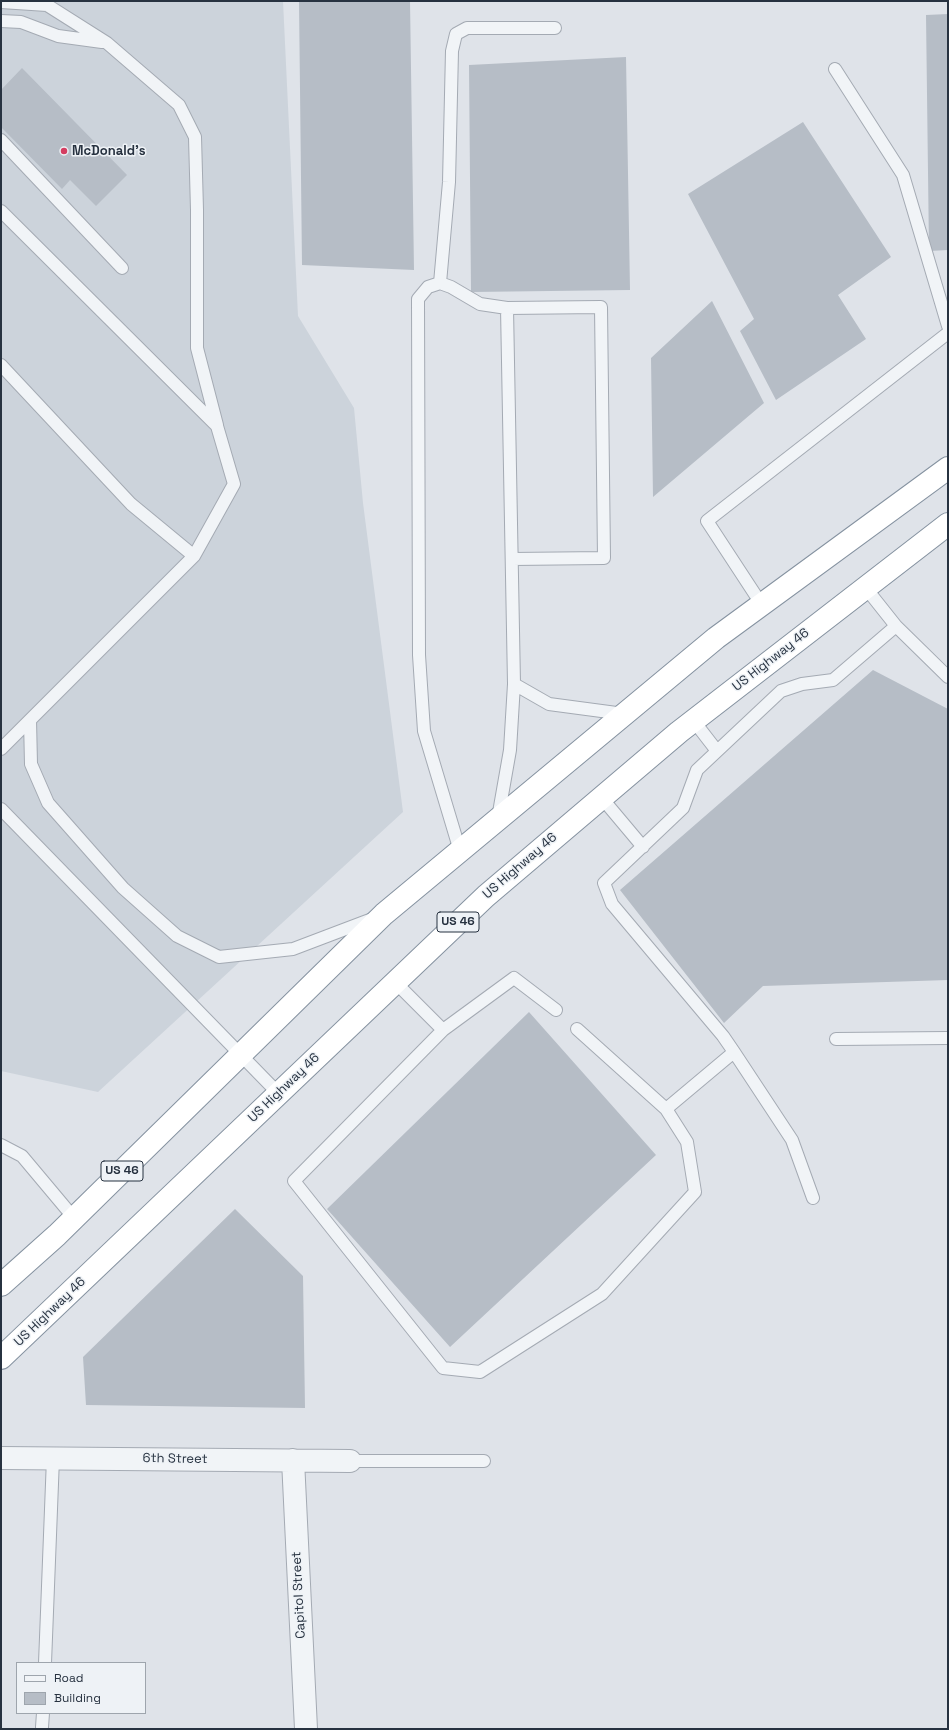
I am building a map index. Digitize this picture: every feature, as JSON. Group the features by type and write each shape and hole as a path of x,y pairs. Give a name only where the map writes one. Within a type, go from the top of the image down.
{"highway":[{"name":"US 46","path":"1,1285 74,1218 384,914 716,638 904,498 948,468"},
{"name":"US Highway 46","path":"1,1358 486,896 601,797 694,720 864,587 948,524"}],"street":[{"name":"6th Street","path":"1,1458 293,1460 350,1462"},
{"name":"Capitol Street","path":"293,1460 306,1729"}],"lane":[{"path":"1,2 47,5 107,43 179,105 195,137 197,210 197,348 234,484 194,556 1,749"},
{"path":"1,20 21,22 58,36 107,43"},
{"path":"440,283 449,182 452,51 456,34 467,28 555,28"},
{"path":"835,69 903,175 948,326"},
{"path":"1,140 122,268"},
{"path":"1,211 217,426"},
{"path":"460,851 424,731 418,655 418,299 428,287 440,283 451,287 480,304 507,308 601,307 604,558 512,559"},
{"path":"498,818 510,750 514,684 507,308"},
{"path":"762,605 707,521 948,333"},
{"path":"1,365 132,504 194,556"},
{"path":"864,587 896,626 948,677"},
{"path":"813,1198 792,1140 734,1052 718,1030 612,904 604,883 683,808 697,770 781,691 802,684 833,680 896,626"},
{"path":"514,684 549,704 624,714"},
{"path":"30,720 31,764 48,803 123,888 177,936 219,956 293,949 384,914"},
{"path":"694,720 717,751"},
{"path":"601,797 643,847"},
{"path":"1,809 278,1093"},
{"path":"556,1010 514,978 443,1030 294,1182 443,1368 480,1372 602,1294 695,1192 687,1142 666,1109 578,1029"},
{"path":"395,982 443,1030"},
{"path":"836,1039 948,1038"},
{"path":"666,1109 734,1052"},
{"path":"1,1145 22,1156 74,1218"},
{"path":"45,1662 53,1458"},
{"path":"350,1462 484,1461"},
{"path":"42,1727 43,1714"}],"shaded area":[{"path":"1,1 283,1 298,316 354,408 363,503 403,812 98,1092 1,1071"}],"building":[{"path":"299,1 410,1 414,270 302,265"},
{"path":"948,14 948,250 929,251 926,15"},
{"path":"626,57 630,290 471,292 469,65"},
{"name":"McDonald's","path":"22,68 127,175 96,206 70,180 62,189 1,127 1,90"},
{"path":"803,122 891,257 838,295 866,339 776,400 740,331 754,319 688,194"},
{"path":"712,301 764,403 653,497 651,358"},
{"path":"873,670 948,709 948,980 763,986 724,1023 620,890"},
{"path":"529,1012 656,1155 450,1347 327,1209"},
{"path":"235,1209 303,1276 305,1408 86,1405 83,1357"}],"place":[{"name":"McDonald's","path":"64,151"}]}
